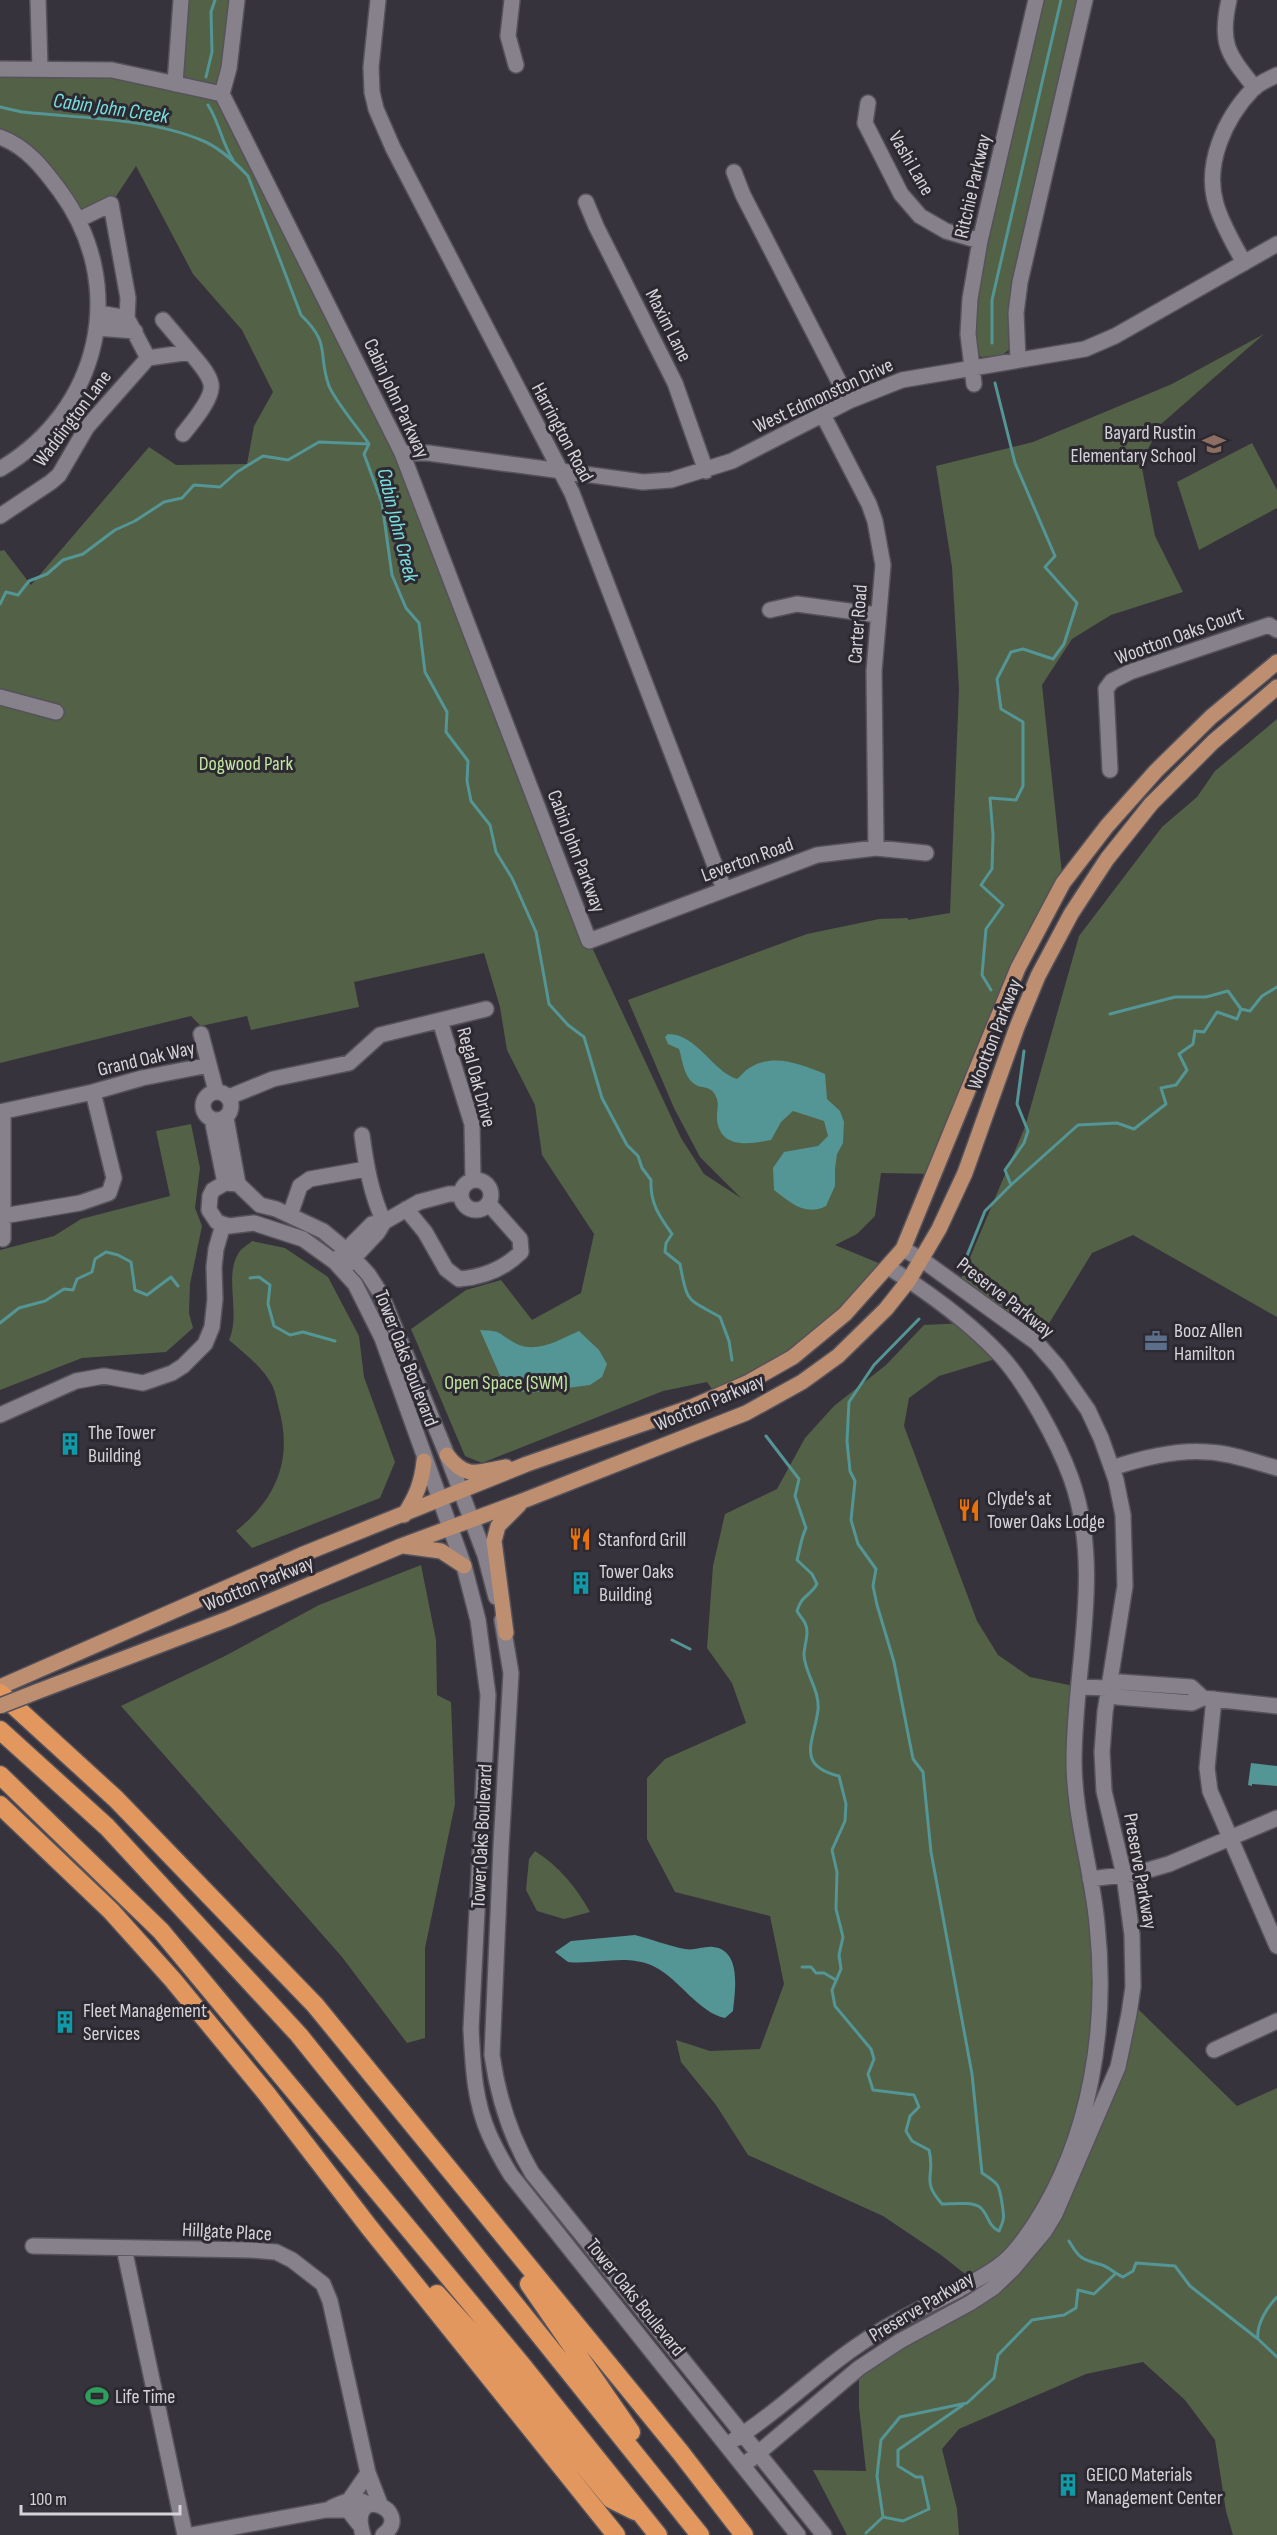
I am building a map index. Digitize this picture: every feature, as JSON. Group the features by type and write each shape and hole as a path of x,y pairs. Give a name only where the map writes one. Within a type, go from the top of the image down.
{"highway":[{"path":"0,1693 116,1799 315,2005 681,2453 744,2535"},
{"path":"0,1730 106,1827 298,2035 700,2535"},
{"path":"0,1775 161,1931 522,2365 658,2535"},
{"path":"0,1805 111,1911 173,1980 266,2093 369,2227 616,2535"},
{"path":"460,2182 700,2535"},
{"path":"369,2227 426,2282 501,2366 611,2499 641,2514"}],"main road":[{"name":"Wootton Parkway","path":"0,1687 302,1555 527,1464 694,1406 747,1383 793,1357 845,1314 903,1249 1018,968 1063,883 1107,826 1156,771 1211,717 1277,662"},
{"name":"Wootton Parkway","path":"0,1706 228,1619 401,1546 746,1413 802,1382 838,1356 886,1309 909,1280 939,1229 965,1173 1017,1027 1038,976 1071,914 1107,860 1151,804 1213,742 1277,687"},
{"path":"447,1455 458,1469 468,1472 527,1464"},
{"path":"404,1515 416,1498 423,1478 424,1461"},
{"path":"506,1633 495,1541 498,1526 503,1519 525,1500"},
{"path":"401,1546 441,1551 464,1566"}],"street":[{"path":"38,0 40,68"},
{"path":"175,84 181,0"},
{"path":"0,69 112,70 222,94 229,68 237,0"},
{"name":"Harrington Road","path":"378,0 371,67 376,110 393,148 559,472 572,493 724,889"},
{"path":"512,0 507,36 516,65"},
{"name":"Ritchie Parkway","path":"974,384 968,334 970,299 980,241 1036,0"},
{"path":"1018,360 1016,313 1020,282 1085,0"},
{"path":"1229,0 1223,26 1228,50 1255,88"},
{"path":"1244,263 1222,221 1215,202 1212,177 1215,155 1233,115 1255,88 1277,75"},
{"name":"Cabin John Parkway","path":"222,94 402,453 589,941"},
{"name":"Vashi Lane","path":"868,103 865,123 901,194 920,216 946,231 980,241"},
{"path":"0,137 16,143 35,159 74,209 90,245 97,274 98,320 95,342 84,376 71,402 54,426 18,459 0,469"},
{"path":"734,172 743,195 849,402"},
{"name":"Maxim Lane","path":"586,202 675,383 706,471"},
{"path":"78,220 111,204 131,325 148,358 190,352"},
{"name":"West Edmonston Drive","path":"402,453 428,453 643,482 671,480 706,471 732,461 849,402 902,380 972,366 1085,349 1115,336 1277,244"},
{"path":"98,320 131,325"},
{"path":"163,320 211,381 212,388 209,398 183,434"},
{"name":"Waddington Lane","path":"0,516 59,475 87,427 148,358"},
{"name":"Carter Road","path":"823,415 869,504 875,521 882,565 874,671 876,848"},
{"path":"770,610 797,604 878,615"},
{"name":"Wootton Oaks Court","path":"1110,770 1106,689 1112,681 1130,672 1269,625 1277,630"},
{"path":"0,697 56,712"},
{"name":"Leverton Road","path":"589,941 817,855 876,848 926,853"},
{"name":"Regal Oak Drive","path":"222,1094 273,1079 349,1063 380,1035 486,1009"},
{"name":"Regal Oak Drive","path":"440,1021 472,1124 473,1180"},
{"name":"Grand Oak Way","path":"201,1034 208,1065 222,1094"},
{"name":"Grand Oak Way","path":"3,1239 2,1112 93,1092 142,1078 208,1065"},
{"name":"Grand Oak Way","path":"3,1216 80,1203 109,1193 114,1178 93,1092"},
{"path":"222,1094 231,1109 219,1119 205,1113 203,1103 205,1097 222,1094"},
{"path":"0,1415 76,1381 104,1376 143,1383 172,1373 183,1366 205,1344 212,1327 215,1299 214,1267 216,1249 223,1225 212,1217 208,1203 213,1190 232,1184 219,1119"},
{"path":"362,1135 366,1169 384,1222"},
{"path":"290,1215 300,1186 310,1179 366,1169"},
{"path":"473,1180 481,1181 489,1186 492,1195 489,1204 479,1211 464,1205 461,1194 463,1188 473,1180"},
{"name":"Tower Oaks Boulevard","path":"232,1184 260,1205 290,1215 323,1231 350,1254 381,1294 485,1555 506,1633 511,1673 492,2055 496,2089 511,2132 532,2173 824,2535"},
{"path":"338,1265 350,1254 372,1224 384,1222 419,1202 448,1194 461,1194"},
{"path":"406,1209 425,1232 446,1269 459,1279 476,1278 508,1265 521,1251 520,1239 489,1204"},
{"name":"Tower Oaks Boulevard","path":"223,1225 254,1223 303,1239 338,1265 356,1284 382,1338 424,1461 441,1500 464,1566 478,1620 488,1695 471,2029 473,2078 479,2106 489,2134 511,2175 798,2535"},
{"name":"Preserve Parkway","path":"744,2466 859,2368 900,2341 993,2288 1013,2269 1044,2232 1055,2214 1118,2067 1132,1987 1131,1874 1104,1791 1102,1752 1108,1688 1125,1586 1123,1515 1112,1468 1088,1410 1058,1367 1037,1343 921,1259 903,1249"},
{"name":"Preserve Parkway","path":"727,2444 856,2346 888,2325 974,2281 1005,2261 1035,2223 1057,2183 1073,2144 1086,2101 1099,2035 1097,1924 1083,1842 1074,1764 1086,1616 1086,1560 1081,1521 1069,1473 1043,1418 1002,1357 966,1323 888,1267"},
{"path":"1112,1468 1139,1459 1186,1452 1210,1452 1277,1468"},
{"path":"1080,1687 1108,1688 1120,1682 1191,1687 1209,1699 1277,1706"},
{"path":"1209,1699 1207,1768 1210,1791 1229,1839 1271,1918 1277,1946"},
{"path":"1090,1879 1131,1874 1169,1864 1277,1818"},
{"path":"1214,2050 1277,2021"},
{"path":"1086,2101 1101,2107"},
{"name":"Hillgate Place","path":"33,2246 276,2252 292,2260 323,2284 330,2301 375,2505 386,2508 391,2516 391,2526 384,2535"},
{"path":"123,2248 185,2535"},
{"path":"350,2499 368,2473"},
{"path":"326,2510 350,2499 359,2499 375,2505"},
{"path":"363,2531 361,2513 375,2505"},
{"path":"191,2535 326,2510 348,2511 363,2531"}],"green space":[{"path":"181,0 237,0 222,94 376,399 589,941 681,1138 704,1174 741,1198 700,1157 674,1108 628,1000 807,934 879,919 908,918 908,920 950,913 959,689 952,567 936,466 1033,442 1172,384 1264,334 1160,425 1141,463 1155,536 1183,592 1111,615 1072,639 1042,685 1063,883 936,1174 881,1173 875,1216 857,1234 835,1245 888,1267 793,1357 717,1396 707,1382 663,1391 482,1463 465,1456 411,1329 466,1290 501,1280 532,1320 581,1293 594,1234 542,1155 535,1105 507,1050 500,1007 484,953 354,982 359,1007 251,1030 247,1016 201,1026 191,1016 0,1063 0,551 4,550 31,585 149,447 176,465 247,464 254,426 273,392 242,330 193,274 136,166 111,204 78,220 56,185 0,137 0,69 40,68 175,84"},
{"path":"1041,0 1078,0 1010,304 1010,349 1002,355 981,357 973,348 976,298 1000,191 1015,103"},
{"path":"1252,443 1277,490 1277,508 1199,550 1177,482"},
{"path":"1277,719 1277,1317 1133,1235 1092,1253 1037,1343 958,1286 1025,1127 1079,936 1162,827 1197,797 1215,771"},
{"path":"191,1124 200,1168 195,1208 202,1226 190,1284 189,1313 193,1328 166,1352 82,1358 0,1390 0,1250 54,1236 81,1219 170,1196 156,1131"},
{"path":"252,1241 285,1248 328,1277 359,1336 364,1377 395,1462 380,1498 252,1548 236,1531 262,1506 271,1492 278,1477 284,1445 283,1428 273,1387 259,1367 229,1340 234,1319 232,1273 234,1263 239,1252"},
{"path":"966,1323 1002,1357 939,1376 909,1398 904,1426 977,1621 998,1655 1030,1677 1079,1687 1074,1764 1097,1924 1086,2101 1035,2223 974,2281 941,2255 883,2216 748,2155 716,2105 681,2062 676,2040 710,2051 760,2049 784,1984 770,1916 675,1892 647,1839 647,1778 665,1759 746,1723 732,1683 707,1648 713,1566 725,1514 777,1489 805,1438 834,1406 886,1365 924,1325"},
{"path":"421,1565 436,1640 437,1695 451,1702 455,1804 425,1948 425,2038 407,2043 342,1957 121,1706 225,1656 319,1605"},
{"path":"535,1851 567,1878 590,1912 564,1919 537,1911 526,1890 529,1859"},
{"path":"1135,2006 1237,2106 1277,2088 1277,2535 1233,2535 1226,2511 1215,2440 1185,2400 1143,2362 1086,2374 959,2429 942,2449 957,2509 959,2535 847,2535 813,2470 866,2471 859,2407 859,2368 970,2303 1044,2232"}],"shaded area":[{"path":"668,1034 688,1040 720,1069 737,1079 749,1068 769,1061 788,1062 825,1074 827,1099 840,1111 844,1122 843,1143 837,1154 835,1186 826,1206 811,1210 805,1209 786,1199 774,1190 773,1168 784,1152 818,1146 828,1136 824,1121 793,1111 781,1122 771,1140 755,1143 731,1141 720,1130 717,1120 718,1106 714,1093 690,1080 679,1049 668,1044 665,1037"},
{"path":"480,1330 499,1333 515,1343 531,1347 548,1344 579,1331 599,1350 607,1364 602,1377 590,1385 528,1393 505,1387"},
{"path":"1251,1763 1277,1766 1277,1786 1248,1785"},
{"path":"635,1935 685,1949 713,1947 729,1955 735,1973 733,2011 725,2018 706,2010 664,1972 644,1963 623,1960 568,1962 555,1952 571,1941"}],"waterway":[{"path":"206,77 212,52 211,12 215,0"},
{"path":"992,343 992,300 1061,0"},
{"path":"208,105 233,160"},
{"name":"Cabin John Creek","path":"0,107 22,112 136,123 181,133 214,147 248,176 301,315 317,334 329,386 369,444 364,454 382,503 392,575 406,608 419,623 425,672 447,712 446,732 468,761 467,781 471,801 490,825 496,852 512,878 536,932 549,1004 568,1025 584,1037 602,1098 627,1145 638,1156 642,1168 651,1180 656,1209 672,1234 666,1243 665,1252 680,1264 690,1298 720,1317 729,1341 732,1360"},
{"path":"991,990 982,975 986,929 1003,905 981,885 992,869 993,835 990,798 1016,800 1023,786 1023,722 1001,709 997,679 1011,652 1023,649 1053,659 1064,644 1077,603 1045,567 1055,556 1015,463 995,383"},
{"path":"0,604 6,592 18,595 29,581 47,574 63,560 83,554 115,530 135,521 164,502 182,498 194,485 220,487 237,472 263,456 288,460 319,442 369,444"},
{"path":"1110,1014 1175,997 1206,997 1228,991 1241,1009 1250,1011 1262,996 1277,987"},
{"path":"1011,1185 1078,1125 1117,1123 1134,1129 1166,1104 1161,1088 1176,1085 1187,1070 1179,1054 1193,1044 1195,1031 1204,1032 1217,1012 1237,1019 1241,1009"},
{"path":"964,1263 985,1211 1011,1185 1005,1170 1024,1143 1028,1131 1017,1104 1024,1051"},
{"path":"0,1323 19,1308 45,1301 64,1289 73,1290 77,1279 92,1272 95,1259 106,1252 131,1262 135,1290 147,1295 171,1277 178,1286"},
{"path":"250,1278 259,1277 270,1285 268,1304 274,1326 290,1335 303,1332 335,1341"},
{"name":"Cabin John Creek","path":"766,1436 799,1479 795,1496 806,1528 797,1560 812,1574 817,1584 801,1601 797,1611 806,1627 805,1662 818,1703 810,1751 817,1766 839,1776 846,1804 845,1821 832,1850 837,1872 836,1909 843,1937 839,1955 841,1969 832,1990 835,2006 871,2049 874,2059 868,2074 873,2090 914,2095 919,2107 910,2116 906,2131 912,2141 929,2150 930,2183 935,2196 942,2204 968,2204 981,2208 999,2231 1004,2217 1001,2197 997,2185 982,2173 972,2074 931,1852 923,1772 913,1759 894,1662 877,1605 873,1586 876,1569 858,1544 851,1520 855,1481 850,1471 847,1441 849,1402 874,1365 919,1319"},
{"path":"478,1388 500,1384 503,1380"},
{"path":"672,1640 690,1649"},
{"path":"802,1967 811,1967 816,1973 824,1973 836,1980"},
{"name":"Cabin John Creek","path":"1069,2241 1082,2258 1105,2266 1123,2277 1133,2271 1136,2263 1175,2266 1190,2286 1258,2339 1277,2357"},
{"path":"866,2533 883,2517 877,2476 881,2440 900,2417 967,2403 994,2378 998,2355 1032,2320 1064,2315 1076,2308 1078,2290 1094,2294 1115,2274"},
{"path":"1258,2339 1263,2316 1277,2297"},
{"path":"883,2517 903,2521 929,2509 922,2477 916,2477 898,2466 898,2450 963,2405"}],"place":[{"name":"Bayard Rustin Elementary School","path":"1214,444"},
{"name":"Booz Allen Hamilton","path":"1156,1341"},
{"name":"The Tower Building","path":"70,1444"},
{"name":"Clyde's at Tower Oaks Lodge","path":"969,1510"},
{"name":"Stanford Grill","path":"580,1539"},
{"name":"Tower Oaks Building","path":"581,1583"},
{"name":"Fleet Management Services","path":"65,2022"},
{"name":"Life Time","path":"97,2396"},
{"name":"GEICO Materials Management Center","path":"1068,2485"}],"park label":[{"name":"Dogwood Park","path":"246,763"},
{"name":"Open Space (SWM)","path":"506,1382"}]}
